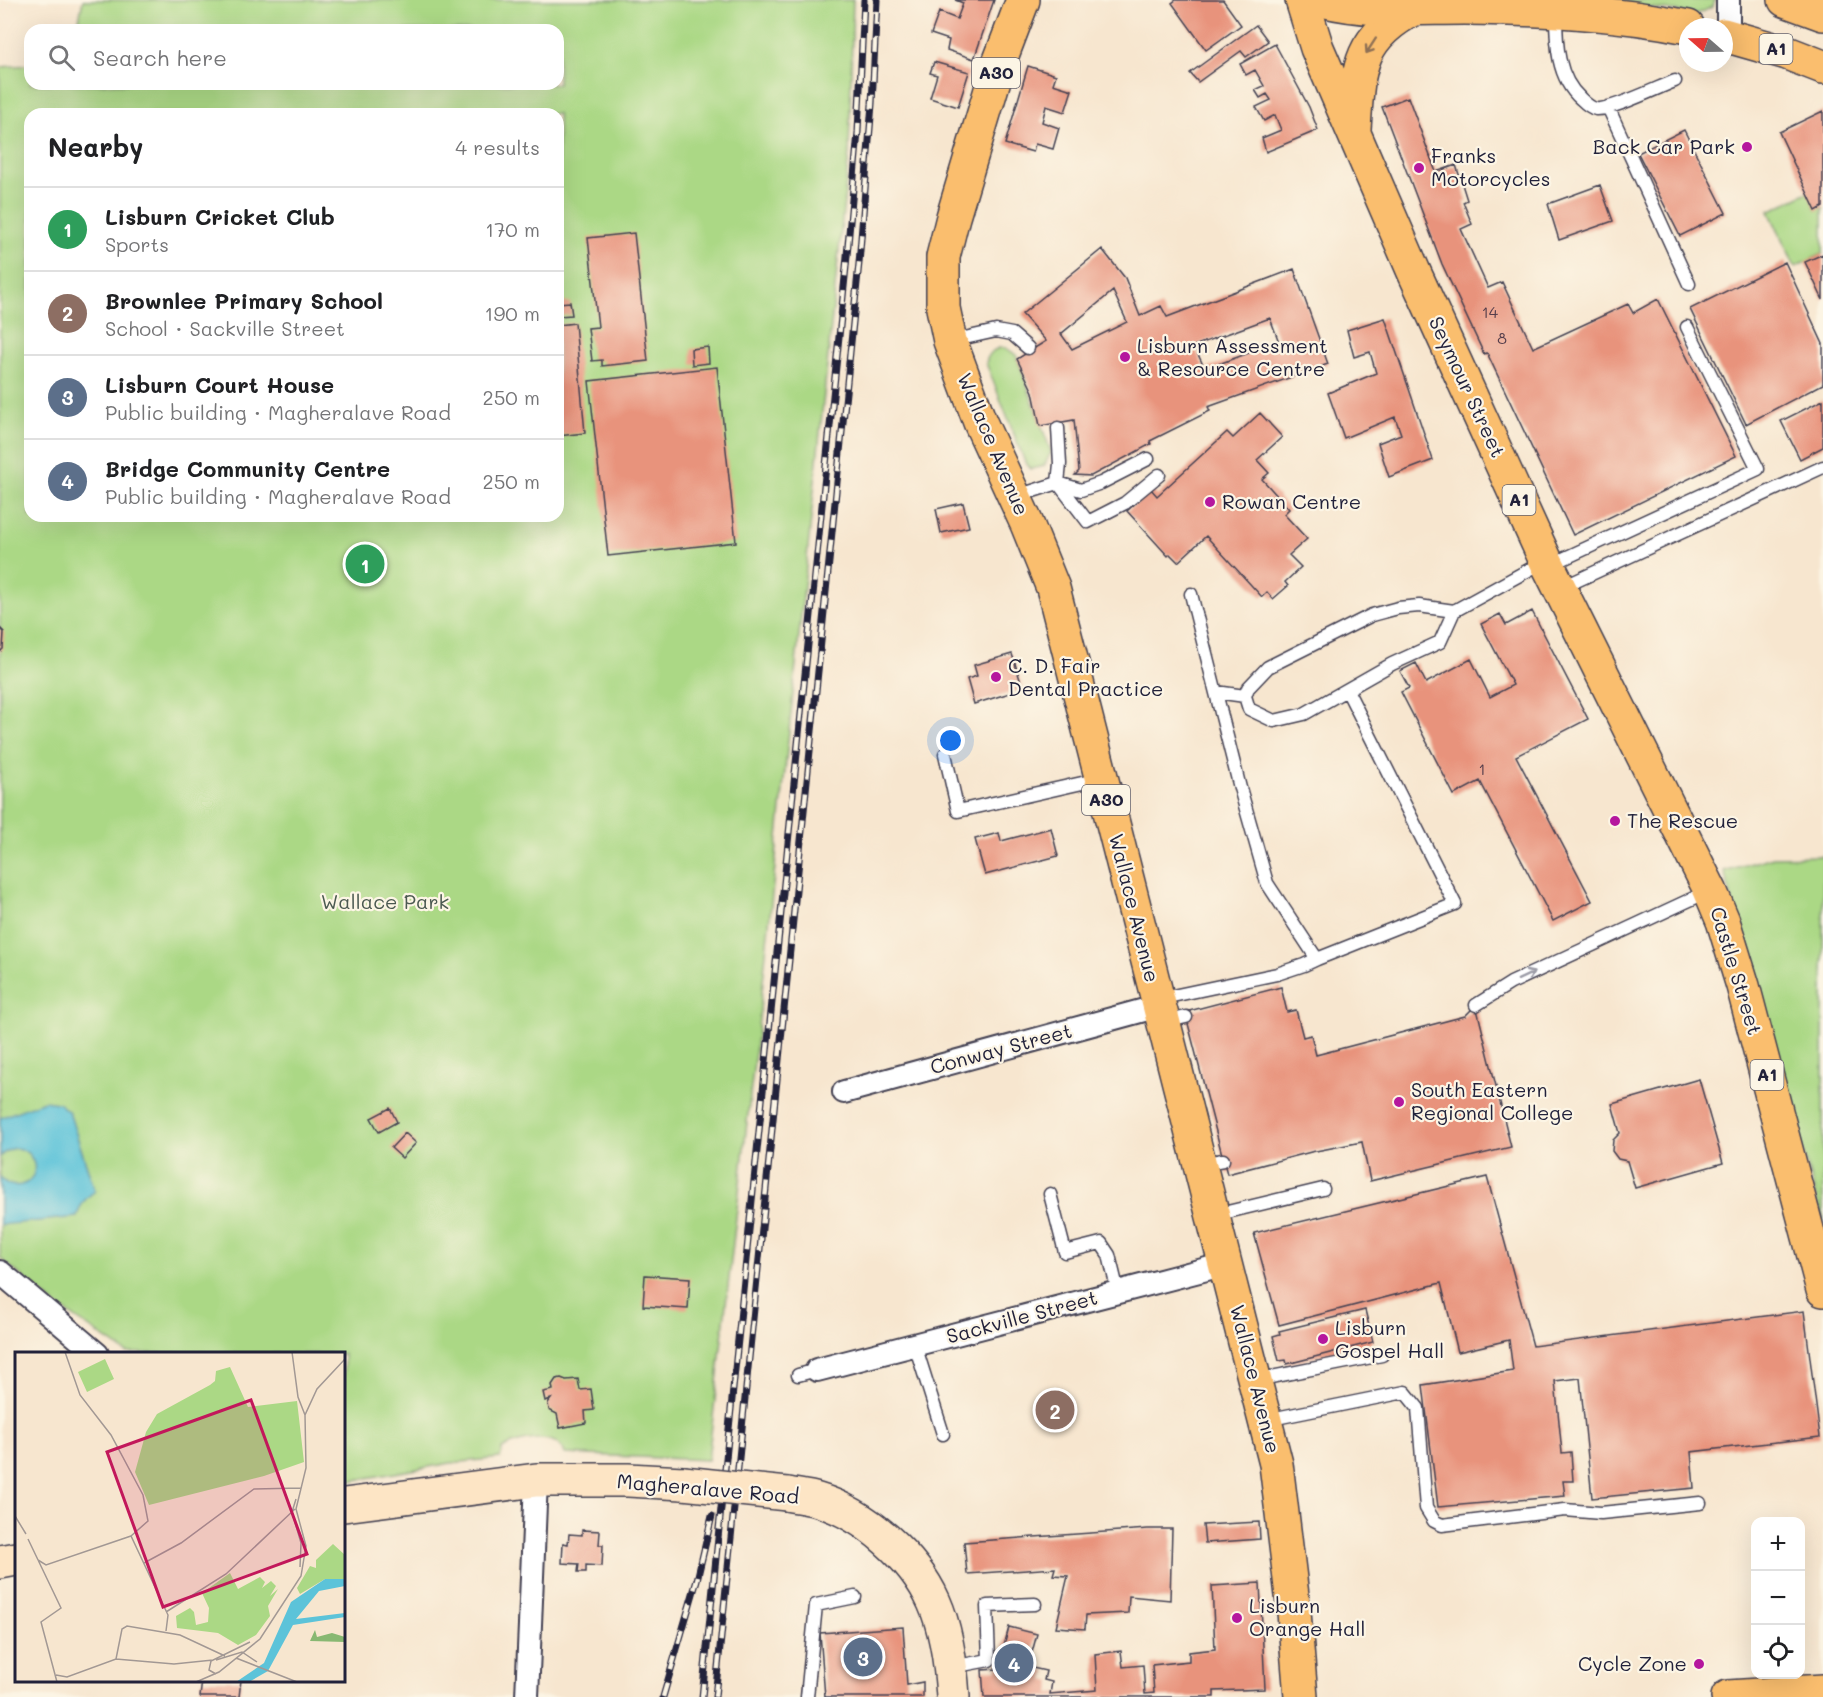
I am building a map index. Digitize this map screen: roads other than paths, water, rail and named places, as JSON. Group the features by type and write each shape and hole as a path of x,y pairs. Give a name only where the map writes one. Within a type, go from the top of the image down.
{"main road":[{"name":"Wallace Avenue","path":"1023,0 999,63 973,147 943,258 943,308 950,341 980,422 1015,497 1053,588 1101,778 1166,1011 1212,1162 1214,1216 1276,1464 1301,1697"},
{"name":"Seymour Street","path":"1302,0 1317,48 1414,272 1552,572 1704,877"},
{"path":"1322,0 1364,7 1502,9 1556,6 1679,26"},
{"path":"1785,0 1823,14"},
{"path":"1353,130 1358,73 1364,58 1382,31 1398,17 1415,8"},
{"name":"A1","path":"1733,37 1787,52 1823,67"},
{"name":"Castle Street","path":"1704,877 1723,921 1743,986 1823,1290"},
{"path":"1728,1697 1823,1691"}],"street":[{"path":"1727,18 1728,0"},
{"name":"Conway Street","path":"844,1092 1166,1011"},
{"name":"Sackville Street","path":"808,1372 1226,1264"},
{"path":"0,1272 96,1352"},
{"path":"527,1697 536,1480"},
{"name":"Magheralave Road","path":"345,1505 536,1480 628,1480 786,1494 819,1500 877,1531 901,1553 922,1579 934,1602 943,1630 952,1682"},
{"path":"0,1562 15,1559"}],"lane":[{"path":"1556,6 1556,43 1559,61 1576,95 1587,105 1596,109 1608,107 1675,81"},
{"path":"1608,107 1689,284"},
{"path":"1552,572 1758,469 1687,327"},
{"path":"950,341 996,331 1012,334 1028,348"},
{"path":"1058,428 1060,464 1058,483 1088,522 1125,503 1159,475"},
{"path":"1015,497 1058,483 1081,490 1101,483 1148,459"},
{"path":"1454,610 1440,642 1392,664 1304,714 1274,721 1249,709 1245,696 1248,688 1268,667 1372,615 1398,608 1419,606 1454,610 1823,466"},
{"path":"1191,594 1240,788 1267,883 1317,959"},
{"path":"1166,1011 1304,966 1455,904 1347,690"},
{"path":"1216,692 1245,696"},
{"path":"945,754 958,811 1101,778"},
{"path":"1476,1005 1511,983 1704,877"},
{"path":"1214,1216 1323,1189"},
{"path":"1050,1194 1065,1252 1101,1244 1109,1255 1118,1292"},
{"path":"915,1345 943,1434"},
{"path":"1255,1380 1382,1355"},
{"path":"1265,1420 1405,1392 1418,1408 1426,1508 1434,1521 1442,1525 1565,1510 1601,1514 1700,1503"},
{"path":"807,1697 816,1605 855,1597"},
{"path":"952,1682 989,1660 987,1606 1035,1604"}],"water":[{"path":"44,1101 58,1103 69,1112 95,1191 83,1202 77,1217 0,1225 0,1177 9,1184 21,1185 30,1180 34,1173 34,1165 26,1151 18,1148 9,1150 0,1157 0,1118"}],"railway":[{"path":"702,1697 846,267 858,132 864,0"},
{"path":"715,1697 859,263 872,104 877,0"},
{"path":"663,1697 697,1580 712,1516"}],"place":[{"name":"Back Car Park","path":"1747,147"},
{"name":"Franks Motorcycles","path":"1419,168"},
{"name":"Lisburn Assessment & Resource Centre","path":"1125,357"},
{"name":"Rowan Centre","path":"1210,502"},
{"name":"Lisburn Cricket Club","path":"365,564"},
{"name":"C. D. Fair Dental Practice","path":"996,677"},
{"name":"The Rescue","path":"1615,821"},
{"name":"South Eastern Regional College","path":"1399,1102"},
{"name":"Lisburn Gospel Hall","path":"1323,1339"},
{"name":"Brownlee Primary School","path":"1055,1410"},
{"name":"Lisburn Orange Hall","path":"1237,1618"},
{"name":"Lisburn Court House","path":"863,1657"},
{"name":"Bridge Community Centre","path":"1014,1663"},
{"name":"Cycle Zone","path":"1699,1664"}],"park label":[{"name":"Wallace Park","path":"385,902"}]}
